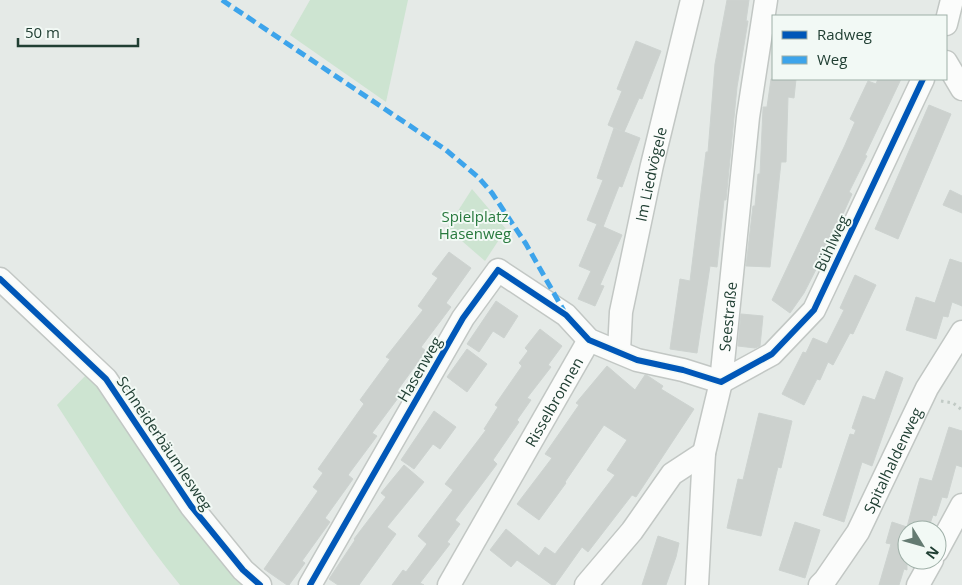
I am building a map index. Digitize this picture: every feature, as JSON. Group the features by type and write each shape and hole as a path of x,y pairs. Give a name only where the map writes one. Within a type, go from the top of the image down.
{"street":[{"name":"Im Liedvögele","path":"619,351 623,303 652,165 692,0"},
{"name":"Seestraße","path":"704,453 721,382 748,117 766,0"},
{"path":"947,20 952,0"},
{"path":"947,64 962,89"},
{"name":"Bühlweg","path":"721,382 772,354 814,310 923,80"},
{"name":"Hasenweg","path":"310,585 463,318 498,270 566,315 589,340"},
{"name":"Schneiderbäumlesweg","path":"0,279 106,379 191,506 244,570 260,585"},
{"name":"Spitalhaldenweg","path":"820,585 858,532 927,388 962,332"},
{"name":"Risselbronnen","path":"450,585 589,340 637,360 683,370 721,382"},
{"path":"586,585 632,531 672,474 704,453"},
{"path":"697,585 704,453"},
{"path":"947,533 962,505"},
{"path":"918,585 926,570"}],"path":[{"path":"933,399 953,403 962,410"}],"green space":[{"path":"310,0 408,0 386,102 290,35"},
{"name":"Spielplatz Hasenweg","path":"472,189 506,229 485,261 447,228"},
{"path":"89,372 250,585 180,585 163,564 116,497 57,405"}],"building":[{"path":"727,0 749,0 746,21 748,21 737,87 726,200 724,200 717,267 710,266 697,353 670,349 680,279 690,281 706,152 708,152 715,64"},
{"path":"636,41 661,51 642,99 639,98 624,132 608,125 622,91 617,89"},
{"path":"771,79 796,80 794,98 788,97 786,162 781,162 770,267 746,266 753,206 755,206 758,174 760,174 763,107 767,107"},
{"path":"878,80 901,80 865,155 867,156 849,192 852,194 833,236 804,293 790,313 772,300 845,145 855,122 850,119 868,81 876,84"},
{"path":"929,105 951,114 898,239 875,229"},
{"path":"614,128 640,138 622,187 619,186 603,227 622,235 600,285 604,286 595,306 578,299 591,271 579,266 597,224 587,220 603,180 597,178"},
{"path":"950,190 962,196 962,213 943,205"},
{"path":"449,252 471,268 446,303 451,307 421,347 426,351 397,391 401,394 372,433 377,436 348,475 353,479 325,518 330,522 302,561 305,563 289,585 287,585 264,569 318,491 313,487 323,473 318,469 364,404 360,400 390,359 386,357 423,310 418,306 438,278 432,274"},
{"path":"950,259 962,263 962,306 952,302 948,317 943,316 936,339 906,330 916,297 935,303"},
{"path":"855,275 876,285 853,334 850,333 833,365 828,362 820,380 817,379 804,405 782,394 803,352 806,353 813,338 827,344 844,310 840,308"},
{"path":"496,301 518,316 504,338 493,331 479,352 467,344"},
{"path":"741,314 763,316 760,346 755,348 738,346"},
{"path":"540,329 562,346 548,365 551,367 527,398 531,400 517,420 519,422 493,460 497,464 455,520 460,524 447,542 450,544 420,583 424,585 392,585 403,570 406,572 427,544 418,536 453,490 445,484 486,430 484,429 498,407 495,405 522,366 519,363 528,351 525,348"},
{"path":"467,349 487,364 467,392 447,377"},
{"path":"607,366 635,390 645,375 648,376 663,386 661,389 694,409 636,497 632,495 588,552 582,547 555,585 552,585 517,560 511,567 490,550 506,529 539,556 545,547 555,554 615,475 607,470 627,440 604,425 539,520 517,504 552,458 545,454 579,405 576,403"},
{"path":"886,371 903,378 872,466 862,462 844,522 823,515 850,434 854,435 856,430 852,428 863,396 875,400"},
{"path":"434,411 456,427 440,449 433,444 414,469 401,460"},
{"path":"759,413 792,421 781,468 778,467 761,536 727,528 738,479 743,480"},
{"path":"949,427 962,431 962,467 956,465 947,498 942,497 936,516 933,515 931,520 909,520 920,478 932,481"},
{"path":"404,465 424,482 387,527 396,534 359,585 338,585 329,579 354,539 386,497 381,493"},
{"path":"795,522 820,530 805,578 779,570"},
{"path":"892,522 897,524 897,570 904,570 899,585 879,585 891,544 886,543"},
{"path":"658,536 679,543 676,557 666,585 642,585"}],"marked path":[{"path":"222,0 446,150 478,177 492,193 526,244 564,311"}],"cycle path":[{"path":"310,585 463,318 498,270 566,315 589,340 637,360 683,370 721,382 772,354 814,310 923,80"},
{"path":"0,279 106,379 191,506 243,570 260,585"}]}
